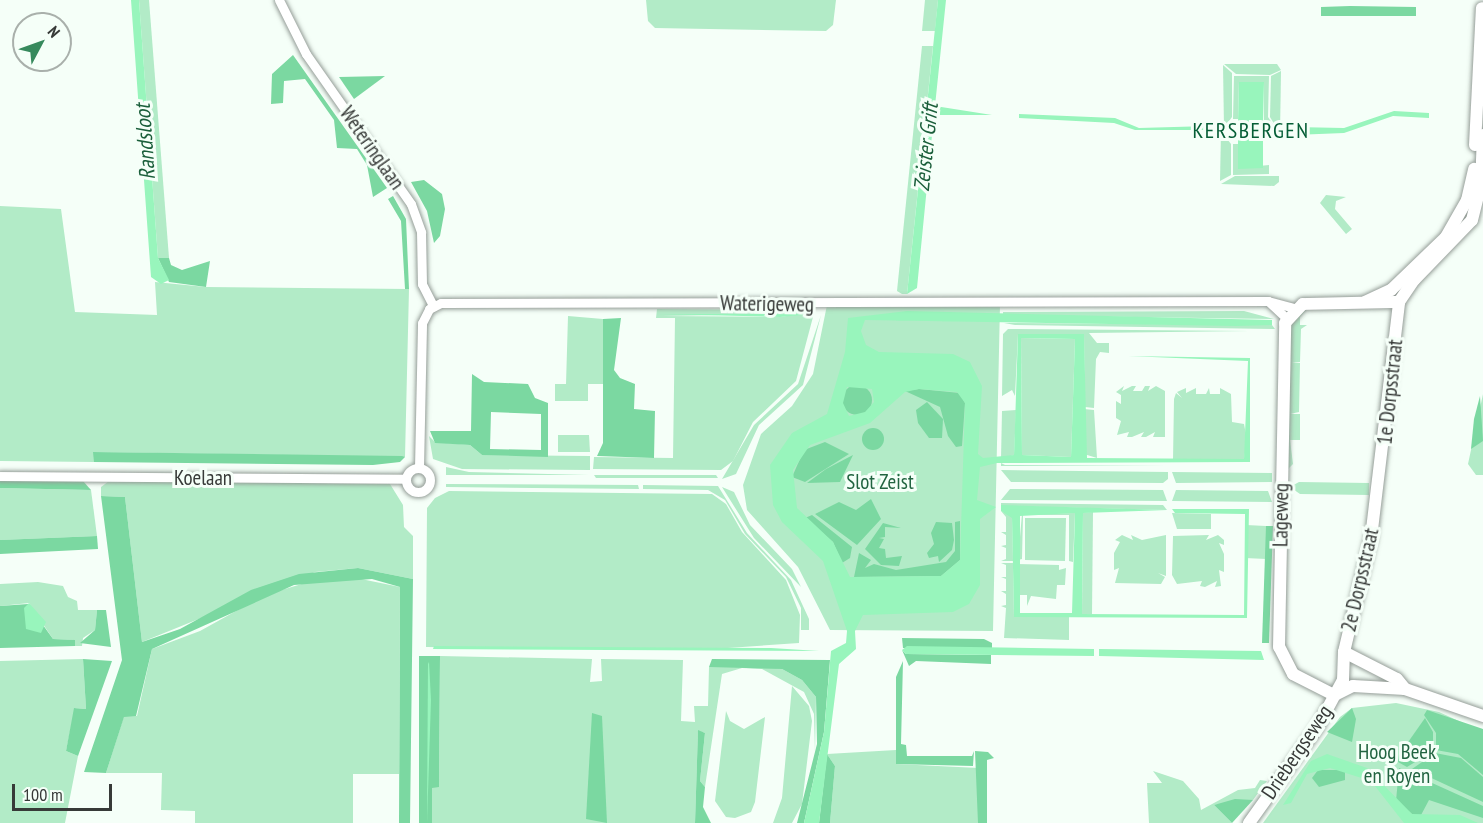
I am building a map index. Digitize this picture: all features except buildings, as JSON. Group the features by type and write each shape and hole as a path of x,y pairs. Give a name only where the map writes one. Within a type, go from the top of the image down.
{"main road":[{"name":"Waterigeweg","path":"1361,304 1386,294 1446,237 1470,192 1482,6"},
{"path":"1399,303 1420,273 1472,220 1481,185 1483,135"},
{"name":"Waterigeweg","path":"1295,308 1309,303 1399,303"},
{"name":"1e Dorpsstraat","path":"1379,481 1399,303"},
{"path":"1287,319 1295,308"},
{"name":"Lageweg","path":"1287,319 1279,647 1293,674 1334,695"},
{"name":"2e Dorpsstraat","path":"1343,680 1344,652 1366,565 1379,481"},
{"path":"1344,652 1397,679 1406,689"},
{"path":"1343,680 1377,681 1483,716"},
{"name":"Driebergseweg","path":"1249,823 1317,728 1343,680"},
{"path":"1334,695 1353,686 1406,689"}],"street":[{"name":"Weteringlaan","path":"279,0 306,54 411,204 421,232 422,284 433,306"},
{"name":"Waterigeweg","path":"433,306 448,302 915,304 1268,301 1295,308"},
{"path":"1268,301 1287,319"},
{"path":"419,468 422,323 433,306"},
{"path":"419,468 429,476 427,488 415,491 406,479 410,471 419,468"},
{"name":"Koelaan","path":"0,476 406,479"}],"green space":[{"path":"139,0 149,0 169,258 158,258"},
{"path":"646,0 836,0 833,25 826,31 655,28 648,21"},
{"path":"925,0 938,0 935,31 922,31"},
{"path":"922,46 933,46 907,294 902,294 897,291"},
{"path":"1224,64 1277,64 1281,70 1270,75 1236,74"},
{"path":"1223,65 1232,73 1232,117 1224,128"},
{"path":"1281,71 1280,134 1270,117 1271,76"},
{"path":"1234,76 1269,76 1268,117 1274,126 1264,121 1264,82 1239,82 1238,119 1233,119"},
{"path":"1221,131 1231,144 1231,175 1220,181"},
{"path":"1233,144 1238,144 1238,168 1269,165 1269,174 1233,175"},
{"path":"1235,176 1279,176 1279,182 1274,186 1221,184"},
{"path":"1326,195 1346,197 1336,201 1335,209 1352,229 1346,234 1320,203"},
{"path":"0,206 61,209 75,312 157,315 155,282 206,287 409,289 405,457 94,452 94,462 0,461"},
{"name":"Slot Zeist","path":"1000,304 993,631 830,630 798,567 747,510 743,485 761,434 792,406 813,374 827,305"},
{"path":"1308,308 1300,317 1300,325 1307,325 1301,329 1300,362 1291,362 1300,363 1299,412 1290,414 1300,414 1300,440 1290,440 1293,464 1287,470 1288,325"},
{"path":"657,309 785,310 785,314 662,316 780,317 801,314 788,314 788,310 808,312 813,317 796,381 753,422 733,461 721,470 593,469 594,457 673,458 675,318 656,318"},
{"path":"1244,311 1274,319 1003,315 1003,312"},
{"path":"821,315 803,385 759,425 736,474 722,479 754,425 798,384"},
{"path":"568,316 603,319 603,384 588,384 588,401 555,401 555,384 566,384"},
{"path":"1004,323 1272,325 1275,329 1015,325"},
{"path":"1008,329 1250,331 1089,333 1097,343 1109,343 1109,353 1100,352 1096,359 1094,408 1085,407 1084,335 1018,334 1015,396 1012,390 1002,396 1003,334"},
{"path":"1021,338 1075,339 1071,457 1022,455"},
{"path":"1124,386 1122,391 1136,386 1133,391 1142,391 1145,386 1150,386 1148,391 1156,386 1165,391 1165,437 1153,437 1155,432 1146,437 1141,437 1144,432 1132,437 1127,437 1129,432 1117,435 1121,421 1116,418 1116,401 1121,404 1121,395 1116,392"},
{"path":"1186,388 1186,393 1196,388 1196,394 1206,394 1209,388 1210,394 1220,394 1220,388 1231,394 1232,422 1244,424 1247,440 1244,459 1173,460 1174,399 1176,393 1182,398 1177,392"},
{"path":"1483,394 1483,475 1476,475 1468,464"},
{"path":"1084,409 1094,410 1097,458 1084,454"},
{"path":"1016,410 1014,455 1001,459 1002,411"},
{"path":"558,435 589,435 590,452 558,452"},
{"path":"429,436 435,442 470,445 482,455 590,456 590,470 462,469 433,459"},
{"path":"1001,463 1005,465 1168,465 1001,466"},
{"path":"446,467 469,472 589,475 446,475"},
{"path":"1001,470 1168,472 1168,479 1163,483 1011,482"},
{"path":"1172,472 1272,473 1272,482 1176,483"},
{"path":"594,475 716,475 718,478 596,478"},
{"path":"109,481 390,484 403,505 404,527 413,536 413,579 358,568 315,572 142,642 125,497 101,496 101,487"},
{"path":"1299,482 1369,483 1369,495 1300,494 1290,487"},
{"path":"446,484 638,485 639,489 446,487"},
{"path":"643,485 718,486 747,533 791,580 809,619 809,630 801,630 801,608 786,577 745,534 725,500 708,490 643,489"},
{"path":"722,487 734,492 750,525 792,569 801,587 754,538"},
{"path":"0,488 91,490 97,536 0,540"},
{"path":"1010,489 1163,490 1167,501 1001,500"},
{"path":"1176,490 1268,491 1272,502 1172,501"},
{"path":"449,491 712,494 726,504 742,532 786,580 800,615 799,643 699,650 426,647 427,508 435,498"},
{"path":"1001,503 1163,505 1167,510 1001,506"},
{"path":"1001,511 1012,516 1013,561 1001,561 1006,559 1006,548 1001,546 1006,545 1006,535 1001,532 1006,532 1006,517"},
{"path":"1093,512 1092,614 1082,614 1083,513"},
{"path":"1075,513 1073,562 1069,561 1069,515 1023,515 1022,559 1018,560 1022,514"},
{"path":"1172,513 1211,514 1211,529 1177,529"},
{"path":"1025,518 1066,518 1065,561 1025,560"},
{"path":"1246,525 1266,526 1266,559 1245,558"},
{"path":"1122,535 1133,540 1131,535 1142,540 1166,535 1166,576 1158,573 1165,577 1161,584 1115,583 1119,568 1114,570 1114,553 1120,542 1115,540"},
{"path":"1209,535 1206,540 1218,535 1224,540 1224,545 1219,543 1224,554 1224,572 1219,570 1221,586 1215,587 1217,581 1205,587 1200,586 1202,581 1177,584 1172,575 1173,536"},
{"path":"1001,563 1013,563 1014,617 1069,617 1069,640 1004,638 1006,608 1001,606 1006,605 1006,594 1001,591 1006,591 1006,579 1001,577 1006,577 1006,565"},
{"path":"1017,564 1059,565 1059,570 1066,568 1065,585 1057,585 1056,599 1031,596 1027,606 1027,595 1017,595"},
{"path":"361,579 400,587 399,774 353,774 353,823 195,823 195,811 161,810 162,773 106,773 124,716 137,716 152,649 200,631 265,595 305,583"},
{"path":"38,582 63,586 68,597 77,601 78,610 97,610 95,630 83,638 82,646 75,646 74,640 53,639 29,603 0,606 0,584"},
{"path":"440,656 592,659 590,682 602,681 601,659 683,660 681,721 695,722 694,706 708,706 709,667 782,669 802,680 816,697 815,753 814,714 804,692 762,669 742,668 722,674 705,787 700,781 705,733 698,731 695,823 432,823 432,787 439,786"},
{"path":"83,659 86,709 75,708 66,751 78,756 65,823 0,823 0,661"},
{"path":"792,686 809,706 812,721 802,804 792,823 773,823 782,798"},
{"name":"Hoog Beek en Royen","path":"1396,703 1439,712 1483,732 1483,823 1263,823 1340,717 1352,708"},
{"path":"726,711 730,721 744,729 765,717 755,802 751,812 735,818 726,817 715,801"},
{"path":"896,750 896,764 979,768 978,823 830,823 835,766 827,754"},
{"path":"1153,771 1183,781 1199,799 1201,810 1238,790 1255,788 1260,780 1267,781 1253,800 1214,805 1232,823 1149,823 1147,783 1162,783"}],"shaded area":[{"path":"1321,7 1416,7 1416,16 1321,16"},
{"path":"293,55 387,188 373,197 367,165 357,149 337,148 334,120 305,79 284,81 283,103 271,104 272,74"},
{"path":"385,76 354,99 339,77"},
{"path":"424,180 442,194 445,209 440,236 434,243 427,211 411,182"},
{"path":"393,196 406,219 409,289 405,289 401,221 388,199"},
{"path":"158,258 169,258 171,265 182,270 210,261 206,287 169,282"},
{"path":"621,318 614,370 620,378 635,384 634,409 655,411 654,458 597,456 603,443 603,319"},
{"path":"472,374 484,382 528,384 535,398 548,403 548,457 482,455 470,445 435,443 430,431 471,431","holes":["491,412 541,414 541,450 490,449"]},
{"path":"857,385 868,389 872,400 868,411 857,415 846,411 842,400 846,389"},
{"path":"919,389 960,393 965,403 962,446 956,447 948,436 940,407 905,391"},
{"path":"1480,396 1483,441 1471,449 1474,419"},
{"path":"927,402 943,419 942,438 929,438 918,423 916,410"},
{"path":"873,428 881,431 884,439 881,447 873,450 865,447 862,439 865,431"},
{"path":"825,442 849,454 805,482 792,477 804,450"},
{"path":"93,452 405,457 400,462 373,465 94,462"},
{"path":"853,455 840,482 807,483 826,469"},
{"path":"0,480 83,481 91,490 0,488"},
{"path":"101,496 125,497 142,642 180,629 251,590 299,574 358,568 413,579 410,823 399,823 400,587 372,579 294,585 152,649 136,716 124,717 106,773 84,772 122,660"},
{"path":"871,499 881,519 857,545 815,514 839,502 856,510"},
{"path":"812,515 852,547 850,558 842,563 833,542 805,518"},
{"path":"960,521 960,560 941,576 854,577 859,553 871,560 865,568 874,564 896,570 946,562 955,551 955,522"},
{"path":"936,522 952,523 954,540 952,550 939,562 938,556 929,558 927,553 934,544 931,533"},
{"path":"883,523 901,528 885,527 885,537 879,538 884,539 879,548 885,549 886,558 902,556 899,566 881,565 865,549"},
{"path":"1266,526 1273,526 1269,643 1262,643"},
{"path":"97,536 98,549 0,554 0,540"},
{"path":"28,604 53,639 75,640 75,646 0,648 0,606"},
{"path":"97,610 106,610 111,647 80,643 95,630"},
{"path":"902,638 984,639 992,643 992,649 903,648"},
{"path":"902,650 906,654 991,655 991,664 916,661 909,666"},
{"path":"419,656 440,656 439,787 432,788 432,823 419,823"},
{"path":"83,659 112,661 78,756 66,751 74,708 86,709"},
{"path":"712,659 830,660 824,732 804,823 797,823 817,744 816,697 802,680 782,669 709,667"},
{"path":"903,661 901,744 906,745 907,756 972,756 974,751 973,766 896,764 896,677"},
{"path":"1352,708 1356,719 1352,742 1327,732"},
{"path":"1427,710 1483,729 1483,775 1458,754 1436,750 1436,733 1424,715"},
{"path":"592,713 602,716 607,823 586,819"},
{"path":"1425,718 1433,732 1433,751 1407,767 1398,762 1399,755"},
{"path":"698,730 705,733 700,781 705,787 703,807 711,823 695,823"},
{"path":"975,751 988,752 994,758 987,760 987,823 978,823"},
{"path":"1435,753 1461,758 1483,777 1483,802 1412,769"},
{"path":"827,754 835,766 830,823 819,823"},
{"path":"1399,768 1483,806 1483,818 1429,800 1420,817 1412,814 1396,801"},
{"path":"1318,770 1345,770 1345,780 1319,787 1312,778"},
{"path":"1235,799 1253,800 1232,823 1214,805"}],"water":[{"name":"Randsloot","path":"131,0 139,0 158,258 169,280 161,284 151,277"},
{"name":"Zeister Grift","path":"938,0 946,0 935,106 992,115 934,115 917,288 907,294"},
{"path":"1239,82 1264,82 1263,124 1269,131 1263,138 1263,168 1238,169 1238,139 1232,132 1238,122"},
{"path":"1394,111 1429,113 1429,118 1393,116 1344,133 1294,135 1294,127 1344,128"},
{"path":"1019,114 1115,118 1139,128 1209,126 1209,130 1135,130 1114,123 1019,118"},
{"path":"907,311 1272,320 1272,325 865,320 861,331 866,345 879,352 953,354 970,362 982,386 978,454 983,458 1014,455 1018,334 1084,334 1087,458 1244,459 1248,361 1128,356 1250,358 1250,462 997,463 980,467 977,500 996,507 980,519 980,585 969,604 953,612 863,615 855,631 856,649 839,664 819,823 804,823 824,732 831,651 846,643 847,631 823,561 782,522 773,505 770,465 792,433 827,414 845,352 848,318","holes":["1021,338 1075,339 1071,457 1022,455","847,387 872,389 874,402 865,412 849,416 843,403","919,389 957,392 965,403 960,560 941,576 850,577 833,542 797,508 793,470 810,445 870,423 905,392"]},
{"path":"659,314 801,314 802,315 780,317"},
{"path":"1001,505 1167,510 1083,513 1082,614 1244,615 1245,514 1175,513 1172,509 1249,509 1247,618 1014,617 1012,518 1001,511","holes":["1075,513 1072,613 1020,613 1020,516"]},
{"path":"29,603 46,622 41,633 26,629 24,608"},
{"path":"434,646 771,648 819,651 433,649"},
{"path":"907,646 1094,649 1094,656 906,654 902,650"},
{"path":"1099,649 1261,651 1264,660 1099,656"},
{"path":"429,662 431,700 427,823 428,664"},
{"path":"1327,754 1367,768 1412,814 1460,815 1478,823 1404,823 1371,781 1330,768 1307,774 1291,803 1283,805 1311,761"}],"district":[{"name":"KERSBERGEN","path":"1251,131"}]}
